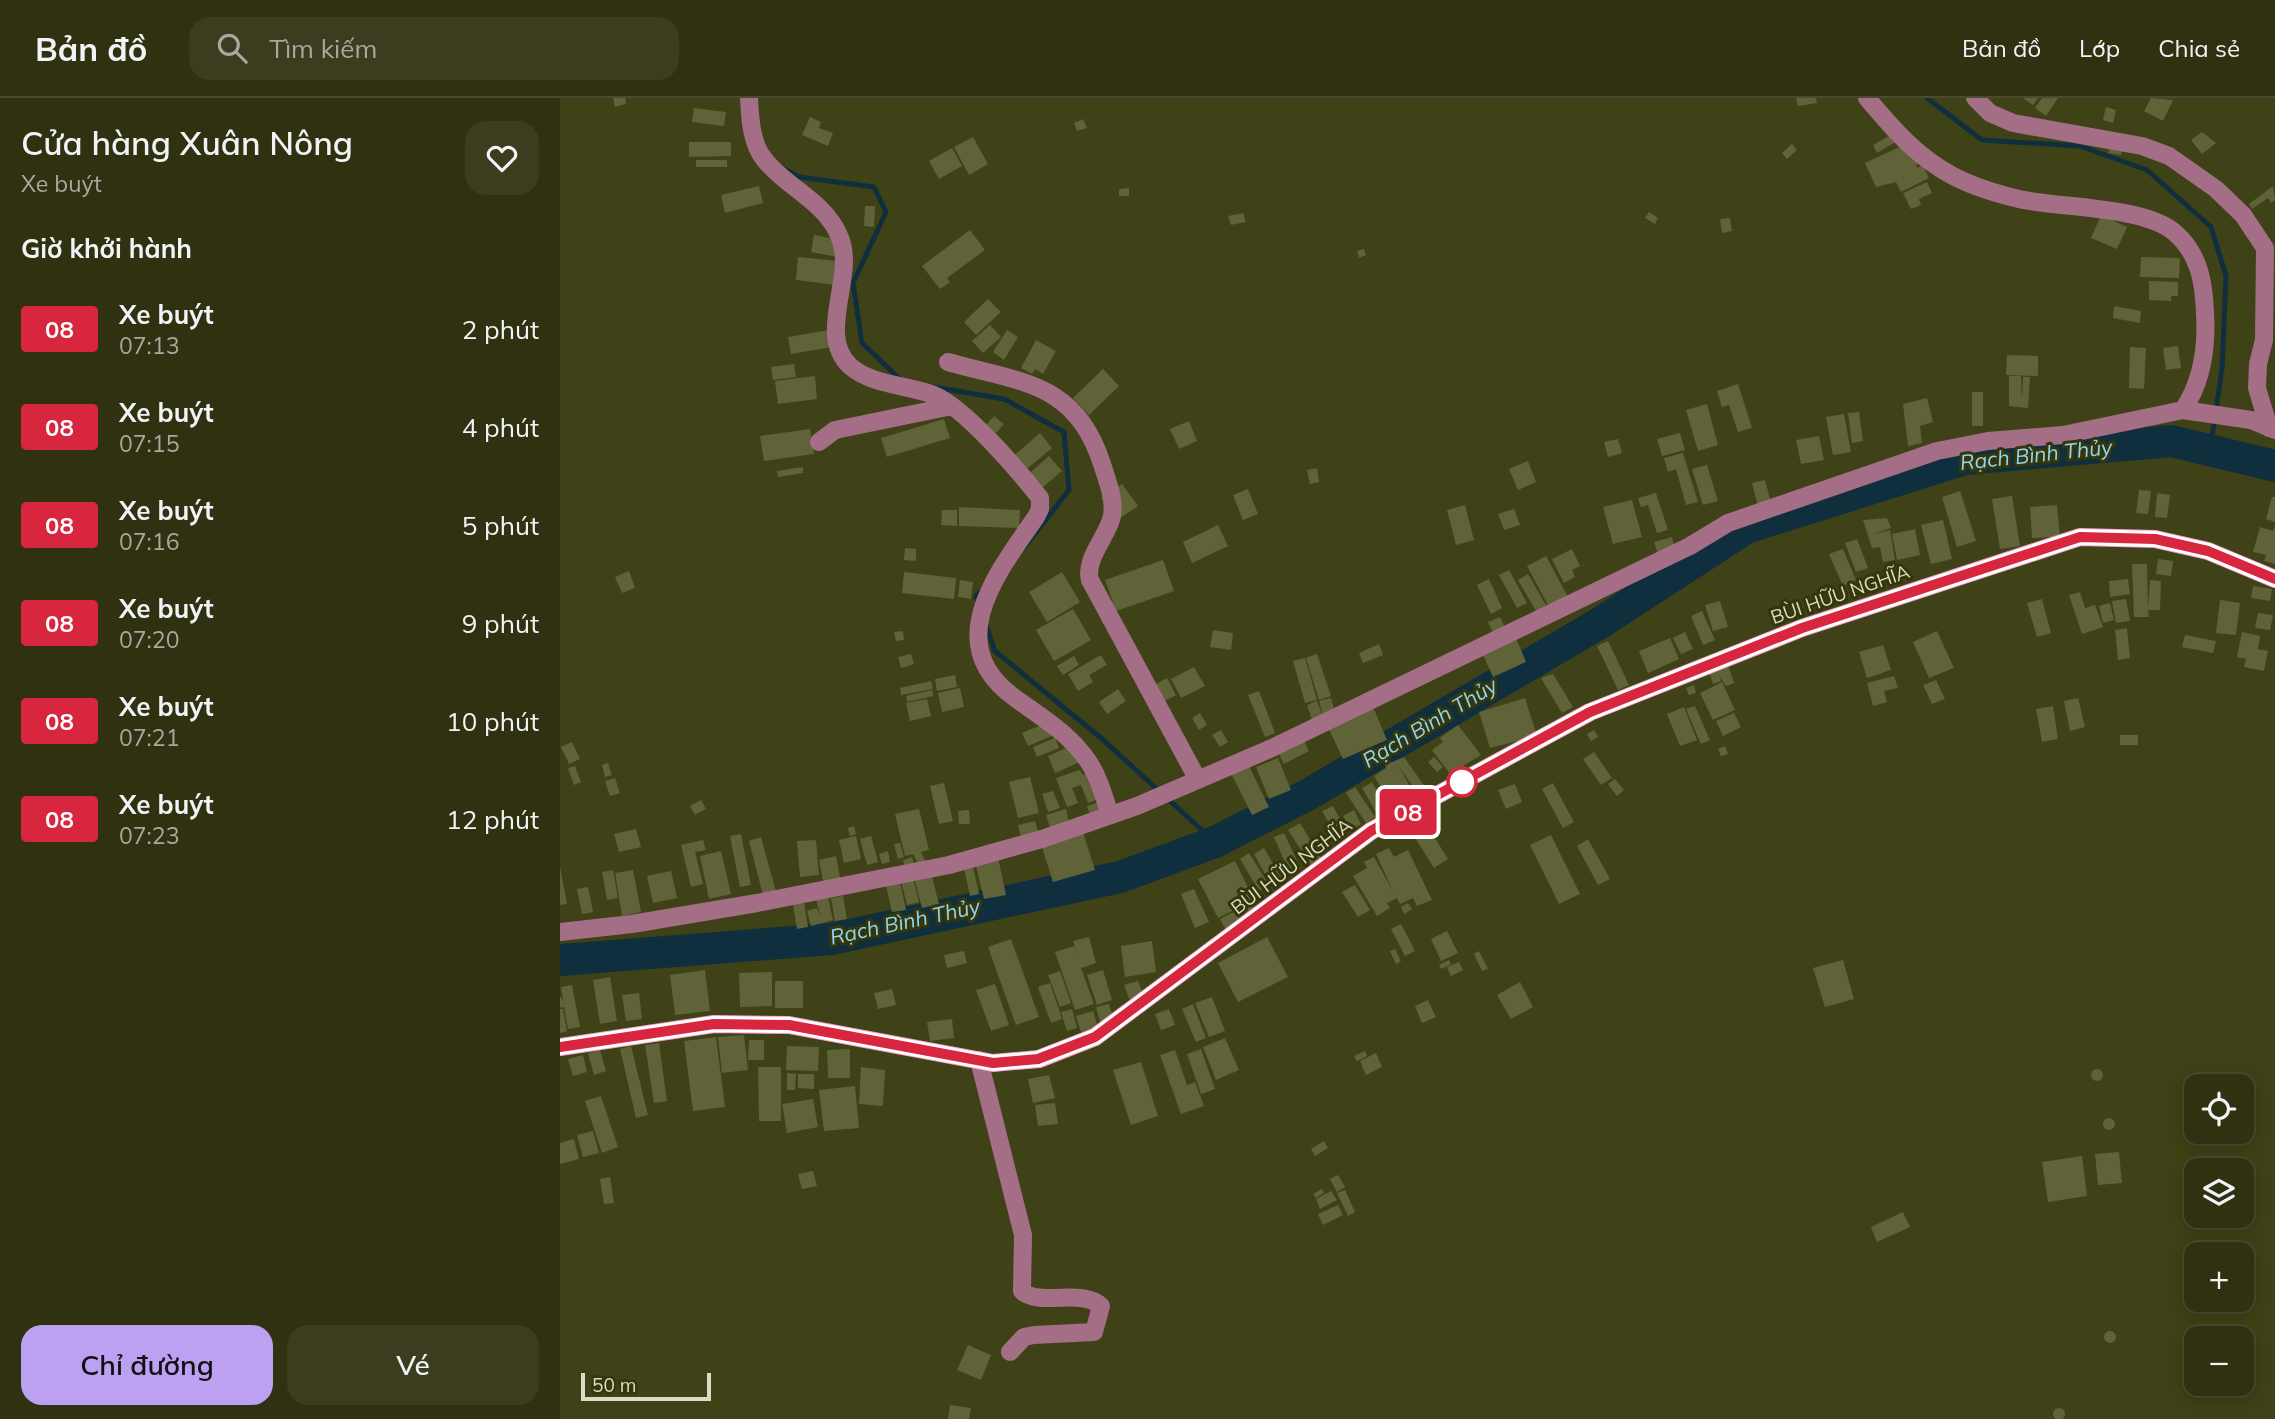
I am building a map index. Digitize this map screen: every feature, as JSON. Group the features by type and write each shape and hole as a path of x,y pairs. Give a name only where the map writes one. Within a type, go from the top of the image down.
{"main road":[{"name":"BÙI HỮU NGHĨA","path":"560,1047 714,1024 789,1025 993,1063 1038,1059 1095,1037 1371,831 1590,712 1802,628 2080,537 2155,539 2208,551 2275,579"}],"street":[{"path":"749,98 750,124 763,158 819,206 840,236 845,256 837,325 838,347 848,364 860,373 931,394 952,405 1029,484 1041,504 1036,517 1002,565 985,599 979,641 983,664 1001,688 1057,728 1086,758 1097,778 1110,815"},
{"path":"1867,98 1904,142 1954,176 2019,199 2139,217 2173,230 2196,258 2205,299 2205,342 2200,372 2192,397 2183,410"},
{"path":"1975,98 1990,113 2013,123 2142,146 2169,156 2216,189 2243,215 2265,248 2264,340 2258,364 2257,388 2272,429"},
{"path":"948,362 1056,394 1087,428 1095,443 1113,505 1109,526 1089,570 1090,580 1198,780"},
{"path":"819,442 835,430 952,405"},
{"path":"560,932 632,924 757,903 949,865 1042,839 1137,806 1382,696 1690,546 1728,523 1937,451 1989,441 2063,435 2183,410 2207,411 2251,420 2272,429"},
{"path":"979,1060 1023,1236 1022,1291 1031,1296 1091,1299 1101,1306 1094,1332 1024,1337 1010,1352"}],"building":[{"path":"613,98 625,98 626,104 615,107"},
{"path":"1796,98 1816,98 1817,103 1798,106"},
{"path":"2023,98 2038,98 2033,105"},
{"path":"2042,98 2058,98 2046,116 2035,108"},
{"path":"2151,98 2173,100 2163,121 2144,111"},
{"path":"2106,107 2116,110 2113,123 2103,120"},
{"path":"694,108 726,112 724,126 692,122"},
{"path":"810,117 821,122 819,128 833,133 828,146 802,135"},
{"path":"1083,119 1087,128 1077,131 1074,123"},
{"path":"2202,132 2216,143 2202,154 2191,140"},
{"path":"1894,133 1899,140 1877,153 1873,145"},
{"path":"973,137 988,164 969,175 954,147"},
{"path":"689,142 731,142 731,156 689,157"},
{"path":"1792,144 1797,150 1787,159 1782,153"},
{"path":"1906,144 1922,163 1916,165 1917,168 1923,165 1929,178 1901,192 1896,182 1876,187 1865,163"},
{"path":"2123,144 2121,155 2108,153 2110,145"},
{"path":"952,148 962,166 939,179 929,161"},
{"path":"696,160 727,160 727,167 696,167"},
{"path":"1927,182 1932,193 1919,199 1921,205 1911,209 1903,193"},
{"path":"759,186 763,203 725,213 721,195"},
{"path":"2273,186 2275,200 2271,203 2268,198 2252,209 2249,204"},
{"path":"1129,188 1129,196 1119,196 1119,189"},
{"path":"865,206 875,206 874,227 864,226"},
{"path":"1649,212 1658,218 1655,224 1645,218"},
{"path":"1243,213 1246,222 1231,225 1228,216"},
{"path":"2101,215 2127,227 2117,249 2091,238"},
{"path":"1730,218 1732,231 1722,233 1720,219"},
{"path":"970,230 985,250 947,278 950,282 940,289 922,266"},
{"path":"814,235 840,240 837,257 811,252"},
{"path":"1364,249 1366,255 1359,258 1357,251"},
{"path":"798,257 838,261 835,285 796,280"},
{"path":"2141,257 2180,258 2179,278 2140,277"},
{"path":"2149,281 2178,282 2178,296 2171,296 2171,301 2149,300"},
{"path":"988,299 1001,312 976,335 964,322"},
{"path":"2114,306 2141,311 2140,323 2113,318"},
{"path":"990,325 1001,337 983,353 972,341"},
{"path":"829,330 832,347 791,354 788,337"},
{"path":"1007,330 1018,337 1004,360 993,352"},
{"path":"1036,340 1056,351 1043,374 1035,369 1032,374 1021,368"},
{"path":"2178,346 2181,368 2166,370 2163,348"},
{"path":"2130,347 2146,348 2144,389 2129,388"},
{"path":"2007,355 2038,356 2038,376 2006,375"},
{"path":"794,364 796,377 773,380 771,367"},
{"path":"1103,369 1119,386 1089,415 1073,398"},
{"path":"815,376 817,399 778,404 775,381"},
{"path":"2009,376 2021,376 2022,400 2023,377 2030,377 2028,408 2009,406"},
{"path":"1738,384 1752,428 1738,432 1729,405 1722,407 1717,391"},
{"path":"1972,392 1983,392 1983,426 1972,426"},
{"path":"1927,398 1933,422 1920,426 1922,443 1908,446 1903,404"},
{"path":"1707,404 1718,445 1698,451 1686,410"},
{"path":"1859,412 1863,441 1852,443 1848,413"},
{"path":"1844,414 1851,452 1833,455 1826,417"},
{"path":"994,416 1004,424 996,433 986,425"},
{"path":"944,419 950,438 887,457 881,438"},
{"path":"1189,421 1197,441 1179,449 1170,429"},
{"path":"810,429 814,454 764,461 760,436"},
{"path":"1040,433 1052,448 1022,473 1010,459"},
{"path":"1680,433 1685,450 1662,456 1657,439"},
{"path":"1819,436 1824,460 1801,464 1796,440"},
{"path":"1618,439 1622,453 1608,457 1604,442"},
{"path":"1683,453 1698,502 1686,505 1676,469 1668,472 1664,458"},
{"path":"1049,456 1062,471 1036,493 1024,478"},
{"path":"1528,461 1536,482 1518,490 1509,469"},
{"path":"1707,465 1718,501 1703,505 1692,469"},
{"path":"803,467 803,473 778,477 777,471"},
{"path":"1317,468 1319,482 1310,484 1307,470"},
{"path":"1765,480 1771,503 1758,506 1752,483"},
{"path":"1122,484 1138,506 1117,520 1101,498"},
{"path":"1248,489 1258,514 1243,520 1233,495"},
{"path":"2139,490 2151,491 2148,514 2136,513"},
{"path":"1960,491 1976,541 1957,547 1942,497"},
{"path":"1656,493 1668,530 1657,533 1648,505 1641,507 1638,498"},
{"path":"2157,493 2170,495 2167,518 2155,517"},
{"path":"2012,496 2020,546 2000,549 1992,499"},
{"path":"2272,497 2275,497 2275,522 2266,519"},
{"path":"1632,500 1642,537 1613,544 1603,507"},
{"path":"1465,505 1474,540 1456,545 1447,510"},
{"path":"2057,505 2060,537 2032,538 2030,507"},
{"path":"959,507 1020,510 1019,528 959,526"},
{"path":"1514,509 1520,525 1504,530 1498,514"},
{"path":"942,510 957,510 957,526 941,525"},
{"path":"1887,518 1891,528 1871,535 1890,530 1895,560 1883,562 1880,547 1872,548 1863,520"},
{"path":"1943,520 1952,559 1931,564 1921,525"},
{"path":"1218,525 1228,546 1192,563 1183,542"},
{"path":"2275,526 2275,564 2264,561 2266,555 2253,552 2260,527 2273,531"},
{"path":"1915,529 1920,555 1897,560 1892,534"},
{"path":"1672,537 1675,549 1658,554 1654,542"},
{"path":"1857,539 1868,568 1856,572 1845,543"},
{"path":"905,548 916,549 916,561 904,560"},
{"path":"1572,549 1580,566 1572,570 1575,577 1564,583 1552,559"},
{"path":"1843,549 1856,580 1843,586 1829,554"},
{"path":"1546,556 1568,597 1549,607 1527,566"},
{"path":"2158,559 2173,561 2171,576 2156,574"},
{"path":"1163,560 1174,591 1116,611 1105,580"},
{"path":"2132,564 2147,564 2148,608 2150,580 2161,581 2160,610 2148,610 2149,617 2134,617"},
{"path":"1509,570 1527,603 1517,608 1499,575"},
{"path":"629,571 635,588 622,593 615,577"},
{"path":"904,572 956,578 954,599 902,593"},
{"path":"1062,572 1080,602 1047,622 1029,592"},
{"path":"1528,574 1547,607 1537,613 1518,580"},
{"path":"1489,579 1502,608 1491,614 1477,585"},
{"path":"2128,579 2130,594 2110,597 2109,581"},
{"path":"960,580 973,582 971,599 958,597"},
{"path":"2253,586 2272,589 2270,601 2251,598"},
{"path":"2080,592 2085,608 2095,605 2103,627 2082,634 2069,595"},
{"path":"2042,599 2051,633 2037,637 2027,603"},
{"path":"2126,599 2130,621 2116,623 2112,601"},
{"path":"2220,600 2240,603 2236,635 2216,633"},
{"path":"1720,601 1728,627 1713,631 1705,605"},
{"path":"2110,603 2114,620 2103,623 2099,606"},
{"path":"1073,609 1091,640 1054,661 1036,630"},
{"path":"1702,611 1715,640 1703,645 1691,616"},
{"path":"2258,613 2273,615 2270,630 2255,628"},
{"path":"1500,617 1506,630 1494,635 1488,622"},
{"path":"2127,628 2130,658 2118,660 2115,630"},
{"path":"1213,630 1233,633 1231,650 1210,647"},
{"path":"903,631 904,640 896,641 894,632"},
{"path":"1937,631 1954,668 1929,678 1913,642"},
{"path":"1685,632 1693,649 1681,654 1673,638"},
{"path":"2242,632 2260,636 2258,649 2268,651 2264,671 2244,667 2246,659 2237,657"},
{"path":"2185,635 2216,641 2213,653 2182,647"},
{"path":"1515,636 1526,662 1493,677 1481,650"},
{"path":"1670,638 1679,659 1648,673 1639,651"},
{"path":"1608,641 1629,685 1618,690 1597,646"},
{"path":"1379,644 1383,655 1363,663 1359,653"},
{"path":"1883,645 1891,670 1867,678 1859,652"},
{"path":"911,654 914,664 901,668 898,657"},
{"path":"1317,654 1331,696 1319,700 1306,658"},
{"path":"1101,655 1107,665 1089,675 1093,682 1078,691 1068,674"},
{"path":"1074,656 1079,665 1063,675 1057,666"},
{"path":"1305,658 1317,700 1305,703 1293,661"},
{"path":"1727,662 1734,683 1726,686 1719,676 1721,681 1713,684 1708,669"},
{"path":"1194,667 1205,686 1181,698 1171,679"},
{"path":"1553,674 1573,707 1562,713 1541,678"},
{"path":"955,675 957,687 937,691 935,679"},
{"path":"1894,676 1898,688 1884,691 1887,702 1873,706 1867,683"},
{"path":"1167,678 1176,695 1165,701 1142,692"},
{"path":"1936,680 1945,699 1932,704 1923,685"},
{"path":"931,681 933,689 901,695 900,688"},
{"path":"1722,682 1735,710 1713,720 1700,693"},
{"path":"1694,685 1696,693 1689,695 1686,688"},
{"path":"960,688 964,707 942,712 938,693"},
{"path":"1118,689 1126,701 1107,714 1099,702"},
{"path":"932,690 933,696 907,702 906,696"},
{"path":"1259,691 1275,733 1265,737 1248,695"},
{"path":"1331,698 1335,712 1323,716 1319,701"},
{"path":"1525,698 1537,736 1490,748 1479,712"},
{"path":"2078,698 2085,727 2070,731 2064,701"},
{"path":"927,699 931,716 910,721 906,703"},
{"path":"1317,701 1323,717 1312,720 1307,705"},
{"path":"1695,706 1710,740 1701,744 1686,709"},
{"path":"2053,706 2058,739 2042,742 2036,709"},
{"path":"1373,707 1387,740 1343,759 1328,727"},
{"path":"1684,707 1697,740 1680,746 1667,714"},
{"path":"1200,713 1207,725 1199,730 1192,718"},
{"path":"1734,713 1741,727 1723,736 1716,721"},
{"path":"1049,722 1054,735 1028,746 1022,733"},
{"path":"1458,725 1481,755 1450,774 1432,750 1443,742 1440,738"},
{"path":"1221,730 1228,742 1220,747 1212,735"},
{"path":"1594,730 1598,737 1591,741 1587,734"},
{"path":"2120,735 2138,735 2138,745 2120,745"},
{"path":"1055,738 1059,748 1037,757 1033,747"},
{"path":"1303,739 1309,751 1284,764 1278,752"},
{"path":"572,742 580,759 569,764 561,747"},
{"path":"1073,745 1080,762 1055,773 1048,756"},
{"path":"1725,746 1728,754 1721,756 1718,749"},
{"path":"1594,752 1612,778 1601,785 1583,759"},
{"path":"1404,757 1425,787 1417,792 1399,767 1415,795 1393,808 1374,776 1386,768 1385,765"},
{"path":"1434,757 1443,767 1437,772 1428,762"},
{"path":"1278,758 1291,790 1269,799 1256,767"},
{"path":"1247,762 1269,807 1252,815 1230,771"},
{"path":"608,763 612,775 605,777 602,765"},
{"path":"575,766 581,782 574,785 568,768"},
{"path":"1080,770 1087,775 1099,799 1088,803 1081,785 1072,788 1078,803 1067,807 1056,778"},
{"path":"1030,777 1039,813 1018,818 1009,782"},
{"path":"615,778 620,793 610,796 605,781"},
{"path":"1615,779 1624,790 1617,796 1608,784"},
{"path":"1372,782 1388,810 1378,816 1362,788"},
{"path":"944,783 953,821 939,824 930,786"},
{"path":"1553,783 1574,822 1563,828 1542,789"},
{"path":"1515,784 1522,802 1506,809 1498,790"},
{"path":"1355,787 1375,817 1366,823 1346,793"},
{"path":"1053,791 1060,808 1048,812 1042,794"},
{"path":"701,800 706,809 695,815 690,806"},
{"path":"1099,802 1103,815 1091,819 1087,806"},
{"path":"1333,806 1347,832 1337,837 1322,811"},
{"path":"919,809 929,850 921,852 928,867 921,869 913,854 905,856 895,814"},
{"path":"1066,809 1070,827 1052,834 1046,815"},
{"path":"969,810 970,824 959,824 958,811"},
{"path":"1354,810 1361,824 1351,830 1343,816"},
{"path":"1035,821 1039,836 1022,841 1018,825"},
{"path":"1300,823 1322,859 1311,866 1288,830"},
{"path":"854,826 856,834 850,836 848,828"},
{"path":"1428,827 1448,859 1434,868 1414,836"},
{"path":"636,829 641,847 619,852 614,834"},
{"path":"1082,829 1095,870 1053,882 1040,841"},
{"path":"1284,833 1301,869 1290,874 1274,837"},
{"path":"741,834 751,885 740,887 730,836"},
{"path":"1551,835 1580,894 1559,904 1530,845"},
{"path":"856,836 861,859 844,863 839,840"},
{"path":"871,836 878,862 867,865 860,839"},
{"path":"761,837 776,892 763,895 749,841"},
{"path":"1588,839 1610,879 1598,885 1577,846"},
{"path":"703,840 706,850 695,852 703,884 691,887 681,845"},
{"path":"816,840 819,875 800,877 797,841"},
{"path":"900,843 904,857 898,859 894,844"},
{"path":"1264,848 1281,877 1270,883 1254,854"},
{"path":"1389,848 1394,857 1408,850 1432,900 1417,906 1413,898 1400,904 1397,898 1387,903 1390,908 1377,916 1353,876 1367,868 1364,862 1374,857 1393,891 1376,854"},
{"path":"721,851 731,894 709,899 700,856"},
{"path":"888,851 890,862 882,864 879,854"},
{"path":"1249,853 1269,885 1259,891 1240,859"},
{"path":"836,856 841,883 824,886 819,860"},
{"path":"912,857 914,865 905,868 903,860"},
{"path":"998,857 1006,895 984,899 975,862"},
{"path":"1235,861 1254,900 1218,918 1198,879"},
{"path":"560,867 567,904 560,905"},
{"path":"973,867 979,894 970,896 964,869"},
{"path":"613,870 618,898 607,900 602,872"},
{"path":"633,870 641,912 622,916 615,873"},
{"path":"671,871 677,898 653,903 647,876"},
{"path":"931,873 939,904 922,908 914,877"},
{"path":"899,878 906,910 892,912 885,881"},
{"path":"913,878 919,902 907,905 901,881"},
{"path":"1355,885 1370,910 1358,917 1342,892"},
{"path":"588,887 593,912 582,914 577,889"},
{"path":"1194,889 1209,922 1195,928 1181,894"},
{"path":"843,896 847,919 835,921 831,898"},
{"path":"828,897 833,920 811,926 807,911 817,908 821,919 816,899"},
{"path":"804,902 808,927 797,929 793,904"},
{"path":"1253,902 1259,916 1227,932 1220,919"},
{"path":"1408,903 1412,909 1404,914 1401,907"},
{"path":"1401,924 1415,951 1405,956 1391,929"},
{"path":"1447,931 1458,953 1441,961 1431,939"},
{"path":"1089,937 1096,963 1081,968 1094,1004 1075,1010 1055,952 1074,946 1078,957 1073,941"},
{"path":"1267,937 1288,977 1238,1002 1218,963"},
{"path":"1011,939 1039,1017 1016,1025 988,947"},
{"path":"1152,941 1156,972 1125,977 1121,946"},
{"path":"1395,949 1401,961 1396,964 1390,951"},
{"path":"964,951 967,963 947,968 944,955"},
{"path":"1479,951 1488,969 1482,971 1474,954"},
{"path":"1449,960 1451,964 1441,969 1439,965"},
{"path":"1843,960 1854,999 1825,1007 1813,968"},
{"path":"1459,962 1463,970 1451,976 1447,967"},
{"path":"705,970 710,1011 675,1015 670,975"},
{"path":"1103,970 1112,1000 1097,1005 1087,975"},
{"path":"1060,971 1071,1003 1060,1007 1048,975"},
{"path":"772,972 772,1006 740,1007 739,973"},
{"path":"610,977 617,1021 600,1024 593,980"},
{"path":"775,981 803,981 803,1008 775,1008"},
{"path":"1138,981 1143,994 1129,999 1124,985"},
{"path":"1520,982 1533,1007 1511,1019 1497,995"},
{"path":"1050,983 1062,1019 1051,1023 1038,987"},
{"path":"995,984 1009,1025 991,1031 976,990"},
{"path":"572,985 580,1027 568,1029 564,1007 560,1008 560,996 563,1001 561,987"},
{"path":"892,989 896,1005 878,1009 874,993"},
{"path":"639,993 642,1019 626,1021 622,995"},
{"path":"1212,997 1225,1031 1209,1037 1195,1003"},
{"path":"1428,1000 1436,1017 1422,1023 1415,1006"},
{"path":"1109,1004 1113,1018 1100,1022 1096,1007"},
{"path":"1193,1004 1206,1038 1196,1042 1182,1009"},
{"path":"560,1009 563,1009 567,1031 560,1033"},
{"path":"1072,1009 1077,1028 1067,1031 1061,1012"},
{"path":"1169,1009 1175,1025 1161,1030 1155,1014"},
{"path":"1093,1011 1098,1027 1081,1032 1076,1016"},
{"path":"952,1019 954,1038 930,1041 927,1022"},
{"path":"744,1035 748,1070 722,1073 718,1037"},
{"path":"716,1037 725,1107 693,1111 684,1041"},
{"path":"1225,1038 1239,1070 1216,1080 1203,1047"},
{"path":"749,1040 764,1040 764,1060 748,1060"},
{"path":"659,1043 667,1101 654,1103 645,1045"},
{"path":"631,1046 648,1115 636,1118 620,1049"},
{"path":"787,1046 819,1047 818,1071 786,1070"},
{"path":"850,1049 850,1078 828,1078 827,1050"},
{"path":"1201,1049 1215,1089 1201,1094 1187,1054"},
{"path":"600,1050 606,1071 594,1075 588,1053"},
{"path":"1175,1050 1187,1085 1195,1082 1204,1106 1181,1114 1160,1055"},
{"path":"1365,1051 1367,1056 1357,1061 1354,1056"},
{"path":"1376,1053 1382,1067 1366,1075 1360,1061"},
{"path":"583,1055 587,1072 573,1076 568,1059"},
{"path":"1141,1062 1158,1116 1131,1125 1113,1070"},
{"path":"758,1067 781,1067 781,1121 759,1121"},
{"path":"861,1067 885,1070 883,1106 859,1104"},
{"path":"2097,1069 2103,1075 2097,1081 2091,1075"},
{"path":"787,1073 796,1074 795,1090 787,1090"},
{"path":"798,1074 814,1074 814,1089 798,1088"},
{"path":"1049,1075 1055,1098 1033,1103 1028,1079"},
{"path":"855,1086 859,1128 824,1131 819,1090"},
{"path":"601,1096 618,1147 602,1153 585,1101"},
{"path":"813,1099 818,1127 787,1133 782,1104"},
{"path":"1055,1103 1058,1124 1038,1126 1035,1105"},
{"path":"2109,1118 2115,1124 2109,1130 2103,1124"},
{"path":"593,1131 599,1153 583,1157 577,1135"},
{"path":"574,1139 579,1159 560,1164 560,1143"},
{"path":"1324,1141 1328,1148 1315,1156 1311,1149"},
{"path":"2119,1152 2122,1183 2098,1185 2095,1154"},
{"path":"2082,1156 2087,1196 2048,1202 2042,1162"},
{"path":"813,1171 817,1186 802,1189 798,1174"},
{"path":"1338,1175 1345,1187 1337,1192 1330,1179"},
{"path":"610,1177 614,1203 604,1204 600,1179"},
{"path":"1322,1189 1324,1193 1316,1198 1313,1194"},
{"path":"1345,1190 1355,1212 1348,1216 1337,1193"},
{"path":"1331,1191 1337,1200 1320,1209 1316,1199"},
{"path":"1338,1205 1343,1215 1323,1225 1318,1214"},
{"path":"1903,1212 1910,1227 1877,1242 1871,1227"},
{"path":"2110,1331 2116,1337 2110,1343 2104,1337"},
{"path":"968,1345 991,1355 981,1380 957,1370"},
{"path":"950,1405 971,1408 969,1419 948,1419"},
{"path":"2059,1408 2065,1414 2059,1420 2053,1414"}],"waterway":[{"path":"1927,98 1982,140 2080,146 2147,170 2211,227 2226,276 2222,369 2210,450"},
{"path":"781,167 799,177 874,187 886,212 853,283 862,343 903,382"},
{"path":"933,387 1004,399 1064,432 1069,490 1023,549"},
{"name":"Rạch Bình Thủy","path":"560,960 831,939 1120,877 1215,842 1309,794 1600,623 1746,528 1965,459 2171,441 2275,466"},
{"path":"979,606 976,596 984,588"},
{"path":"986,625 995,651 1101,738 1215,842"}],"bus line":[{"name":"08","path":"560,1047 714,1024 789,1025 993,1063 1038,1059 1095,1037 1371,831 1590,712 1802,628 2080,537 2155,539 2208,551 2275,579"}]}
